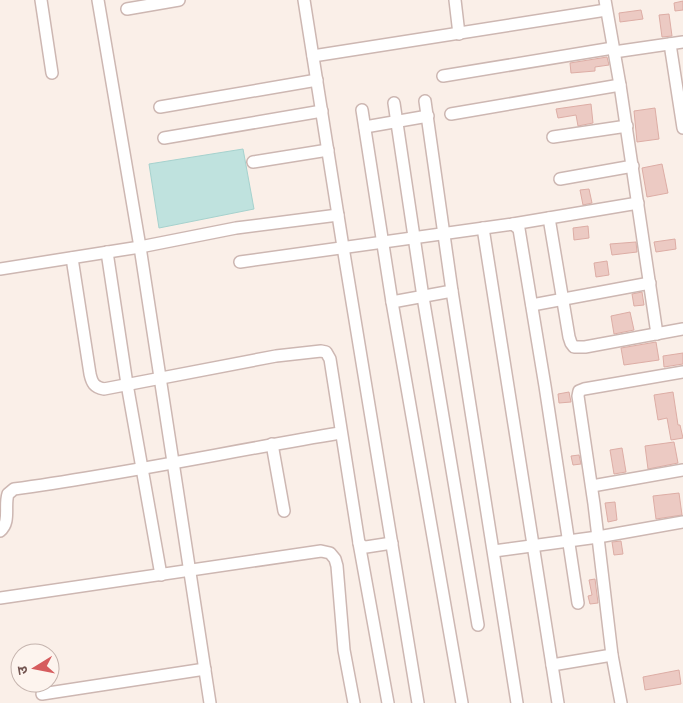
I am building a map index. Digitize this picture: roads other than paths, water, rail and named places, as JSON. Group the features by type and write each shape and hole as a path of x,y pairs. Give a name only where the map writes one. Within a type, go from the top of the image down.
{"street":[{"path":"41,0 52,73"},
{"path":"98,0 140,247 210,703"},
{"path":"127,9 178,0"},
{"path":"304,0 342,247 418,703"},
{"path":"455,0 459,34"},
{"path":"313,56 459,34 606,5 627,126 657,334"},
{"path":"443,76 614,50 683,42"},
{"path":"670,44 683,128"},
{"path":"160,107 317,80"},
{"path":"451,114 620,85"},
{"path":"425,101 452,291 517,703"},
{"path":"394,103 423,296 478,625"},
{"path":"362,110 392,302 462,703"},
{"path":"164,138 322,111"},
{"path":"365,127 428,116"},
{"path":"553,137 627,126"},
{"path":"253,162 328,150"},
{"path":"560,178 632,166"},
{"path":"240,262 513,224 638,203"},
{"path":"0,269 140,247 236,228 338,215"},
{"path":"549,218 568,337 574,347 585,347 683,329"},
{"path":"513,224 518,229 520,237 532,305 578,603"},
{"path":"483,228 558,703"},
{"path":"107,252 127,384 160,574"},
{"path":"72,258 92,382 96,387 104,389 276,356 321,350 326,352 330,359 340,433 388,703"},
{"path":"532,305 650,283"},
{"path":"392,302 452,291"},
{"path":"621,703 612,655 592,486 578,396 579,391 683,372"},
{"path":"0,531 4,528 6,521 8,494 14,489 142,470 272,444 340,433"},
{"path":"272,444 284,511"},
{"path":"592,486 683,470"},
{"path":"494,551 598,537 683,522"},
{"path":"359,543 362,546 366,546 392,543"},
{"path":"0,598 321,552 330,553 337,566 344,650 354,703"},
{"path":"552,665 612,655"},
{"path":"42,694 205,669"}],"water":[{"path":"243,149 254,209 159,228 149,164"}]}
